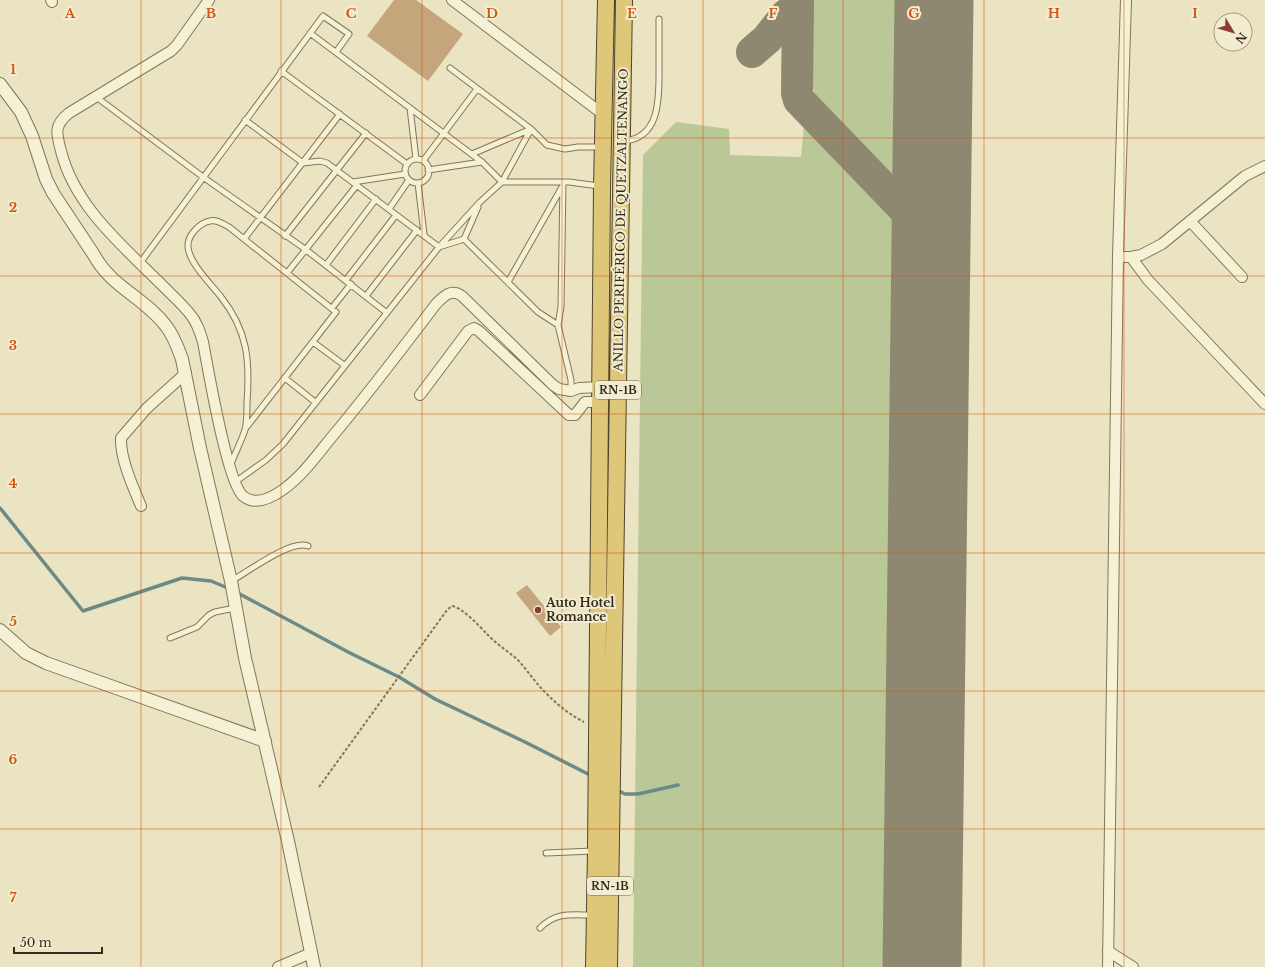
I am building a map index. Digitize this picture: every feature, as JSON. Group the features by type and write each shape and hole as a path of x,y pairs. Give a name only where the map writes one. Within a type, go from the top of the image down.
{"highway":[{"name":"ANILLO PERIFÉRICO DE QUETZALTENANGO","path":"594,967 597,792 602,187 606,0"},
{"name":"ANILLO PERIFÉRICO DE QUETZALTENANGO","path":"609,967 624,0"}],"street":[{"path":"209,0 171,51 69,113 60,122 58,133 62,155 71,179 81,198 110,233 184,307 196,323 203,342 230,467 238,490 243,496 249,500 258,501 269,498 284,488 311,462 436,304 448,294 454,292 462,296 547,380 559,389 571,391 579,388 600,394"},
{"path":"452,0 604,115"},
{"path":"1108,967 1118,256 1126,0"},
{"path":"0,84 21,112 32,136 46,179 53,193 100,266 110,277 150,309 166,326 177,345 186,373 200,448 236,605 245,658 288,842 314,967"},
{"path":"1118,256 1131,257 1141,255 1162,244 1244,176 1265,166"},
{"path":"1190,221 1242,278"},
{"path":"1131,257 1148,280 1265,404"},
{"path":"420,395 468,331 474,328 569,415 575,415 586,402 600,394"},
{"path":"141,506 127,470 121,446 121,438 147,408 186,373"},
{"path":"0,630 26,653 46,663 265,742"},
{"path":"1108,951 1133,967"},
{"path":"278,967 311,954"}],"lane":[{"path":"140,263 281,71 324,16 349,34 336,52"},
{"path":"622,141 633,140 639,137 648,129 656,115 658,98 660,19"},
{"path":"310,33 472,154 502,182 563,184 569,182 602,187"},
{"path":"450,68 531,129 547,145 565,149 578,147 603,147"},
{"path":"281,71 407,164"},
{"path":"423,162 477,89"},
{"path":"95,96 203,177 326,264 387,313"},
{"path":"410,108 416,160"},
{"path":"244,239 340,114"},
{"path":"245,120 303,163 322,161 336,170 424,234 439,247"},
{"path":"472,154 531,129"},
{"path":"235,482 274,453 439,247 480,202 502,182 531,129"},
{"path":"285,236 366,133"},
{"path":"412,160 423,162 428,167 427,177 418,182 409,180 405,174 407,164 412,160"},
{"path":"428,170 482,162"},
{"path":"287,273 355,184 405,174"},
{"path":"389,209 409,180"},
{"path":"418,182 424,234"},
{"path":"508,282 563,184"},
{"path":"563,184 561,307 558,325 571,391"},
{"path":"326,264 376,199"},
{"path":"439,247 464,238 480,202"},
{"path":"346,280 396,215"},
{"path":"230,467 245,429 336,312 222,223 209,221 202,224 195,230 187,245 191,258 235,316 244,336 248,362 245,429"},
{"path":"366,296 417,230"},
{"path":"464,238 538,312 558,325"},
{"path":"332,308 351,284"},
{"path":"313,342 344,365"},
{"path":"285,378 315,402"},
{"path":"231,581 282,550 300,544 308,546"},
{"path":"170,638 197,627 209,615 215,612 236,605"},
{"path":"546,853 596,851"},
{"path":"540,928 547,921 557,916 595,915"}],"path":[{"path":"319,787 447,610 452,606 474,621 488,635 517,659 541,688 558,704 580,721 597,729"}],"green space":[{"path":"813,0 917,0 914,161 912,166 903,176 895,177 885,173 826,114 815,97 812,80"},
{"path":"676,122 729,129 730,155 801,157 804,125 900,220 910,234 913,262 903,967 633,967 643,155"}],"building":[{"path":"394,0 416,0 463,34 428,81 367,36"},
{"name":"Auto Hotel Romance","path":"527,585 561,627 550,636 516,593"}],"waterway":[{"path":"0,508 83,611 182,578 211,581 230,589"},
{"path":"236,592 350,653 399,677 435,699 592,776"},
{"path":"617,790 625,794 638,794 678,785"}],"taxiway":[{"path":"798,0 797,93 799,100 912,219 922,237 927,251 931,295"},
{"path":"752,52 767,39 786,15 792,11 798,3"},
{"path":"886,190 897,196 906,197 913,195 920,190 928,174 932,155"}],"runway":[{"path":"922,967 934,0"}],"place":[{"name":"Auto Hotel Romance","path":"538,610"}]}
